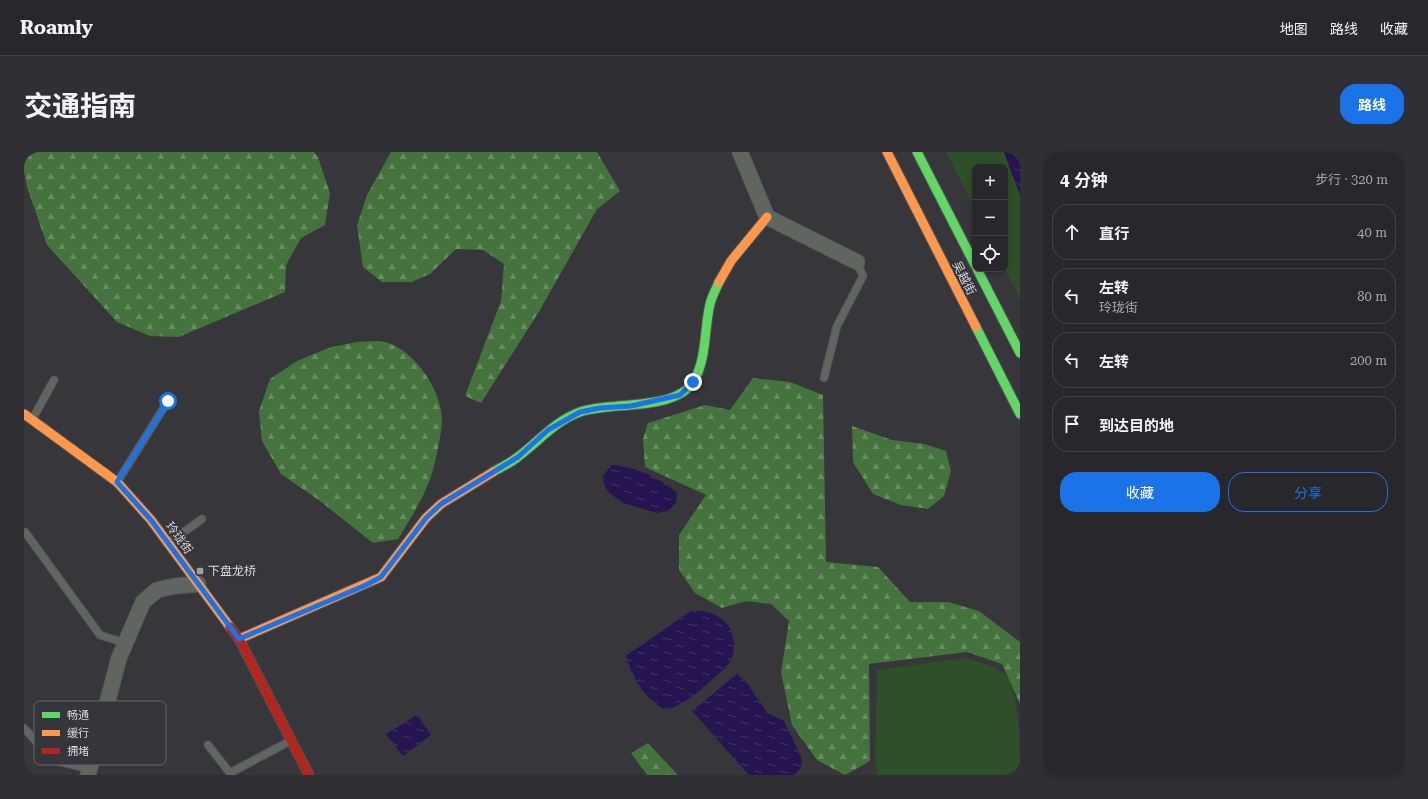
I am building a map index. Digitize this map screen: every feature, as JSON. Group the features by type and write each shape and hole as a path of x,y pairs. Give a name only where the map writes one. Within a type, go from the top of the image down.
{"main road":[{"name":"吴越街","path":"887,152 1020,414"},
{"name":"吴越街","path":"917,152 972,259"},
{"path":"239,639 366,585 381,577 426,518 441,504 518,457 548,430 580,412 600,408 631,406 680,395 693,382 702,363 710,303 722,276 730,261 767,217"},
{"name":"吴越街","path":"979,272 1020,353"},
{"name":"玲珑街","path":"24,414 117,482 168,543 239,639 309,775"}],"street":[{"path":"740,152 767,217 857,262"},
{"path":"107,701 125,642 143,602 157,590 175,586 198,584"}],"lane":[{"path":"824,378 837,326 863,276 857,262"},
{"path":"32,420 54,380"},
{"path":"117,482 168,401"},
{"path":"168,543 202,519"},
{"path":"25,532 100,635 125,642"},
{"path":"24,728 34,739"},
{"path":"208,746 230,773 292,741"},
{"path":"69,765 89,772"}],"green space":[{"path":"24,152 314,152 318,157 330,193 325,225 301,238 286,265 285,292 179,337 150,336 117,322 47,245 27,187 24,171"},
{"path":"391,152 597,152 620,191 597,209 540,310 481,403 465,396 501,301 504,264 483,250 456,249 430,274 411,282 382,282 363,267 357,225 367,195"},
{"path":"946,152 1004,152 1020,195 1020,299 1006,272 1008,272 1008,164 972,164 972,203"},
{"path":"357,342 385,342 396,346 416,362 431,384 437,396 442,419 439,442 431,476 415,511 398,539 373,543 320,501 281,474 262,441 259,411 270,379 297,361 331,347"},
{"path":"753,378 790,382 823,395 826,562 878,567 910,602 948,602 979,611 1020,642 1020,704 1002,664 967,652 869,664 870,761 845,775 817,760 792,725 781,672 789,621 771,604 746,601 722,608 695,593 679,570 679,535 706,495 645,467 643,439 648,423 705,405 730,410"},
{"path":"852,426 892,440 924,444 946,451 951,471 944,496 928,509 901,505 873,494 853,462"},
{"path":"965,658 993,667 1007,676 1015,698 1017,710 1020,775 877,775 875,760 877,670"},
{"path":"648,743 677,775 647,775 631,753"}],"water":[{"path":"1004,152 1020,152 1020,195"},
{"path":"612,465 638,470 663,482 677,493 676,503 668,511 657,513 623,503 607,491 602,477"},
{"path":"692,610 714,614 725,622 729,627 734,642 732,656 726,667 698,692 686,701 665,710 651,699 640,687 626,656"},
{"path":"737,674 748,684 767,713 784,721 802,759 801,768 794,775 749,775 692,711"},
{"path":"417,715 431,735 403,756 386,734"}],"traffic: fast":[{"path":"917,152 972,259"},
{"path":"979,272 1020,353"},
{"path":"493,472 516,458 555,426 580,412 608,407 657,402 685,391 694,381 698,372 703,353 710,304 719,282"},
{"path":"976,327 1020,414"}],"traffic: slow":[{"path":"887,152 976,327"},
{"path":"719,282 731,261 767,217"},
{"path":"24,414 117,482 151,520 230,627"},
{"path":"239,639 381,577 426,518 441,504 493,472"}],"traffic: jam":[{"path":"230,627 239,639 309,775"}],"place":[{"name":"下盘龙桥","path":"200,571"}],"route":[{"path":"168,401 117,482 151,520 239,639 366,585 381,577 426,518 441,504 518,457 548,430 580,412 600,408 631,406 680,395 693,382"}]}
